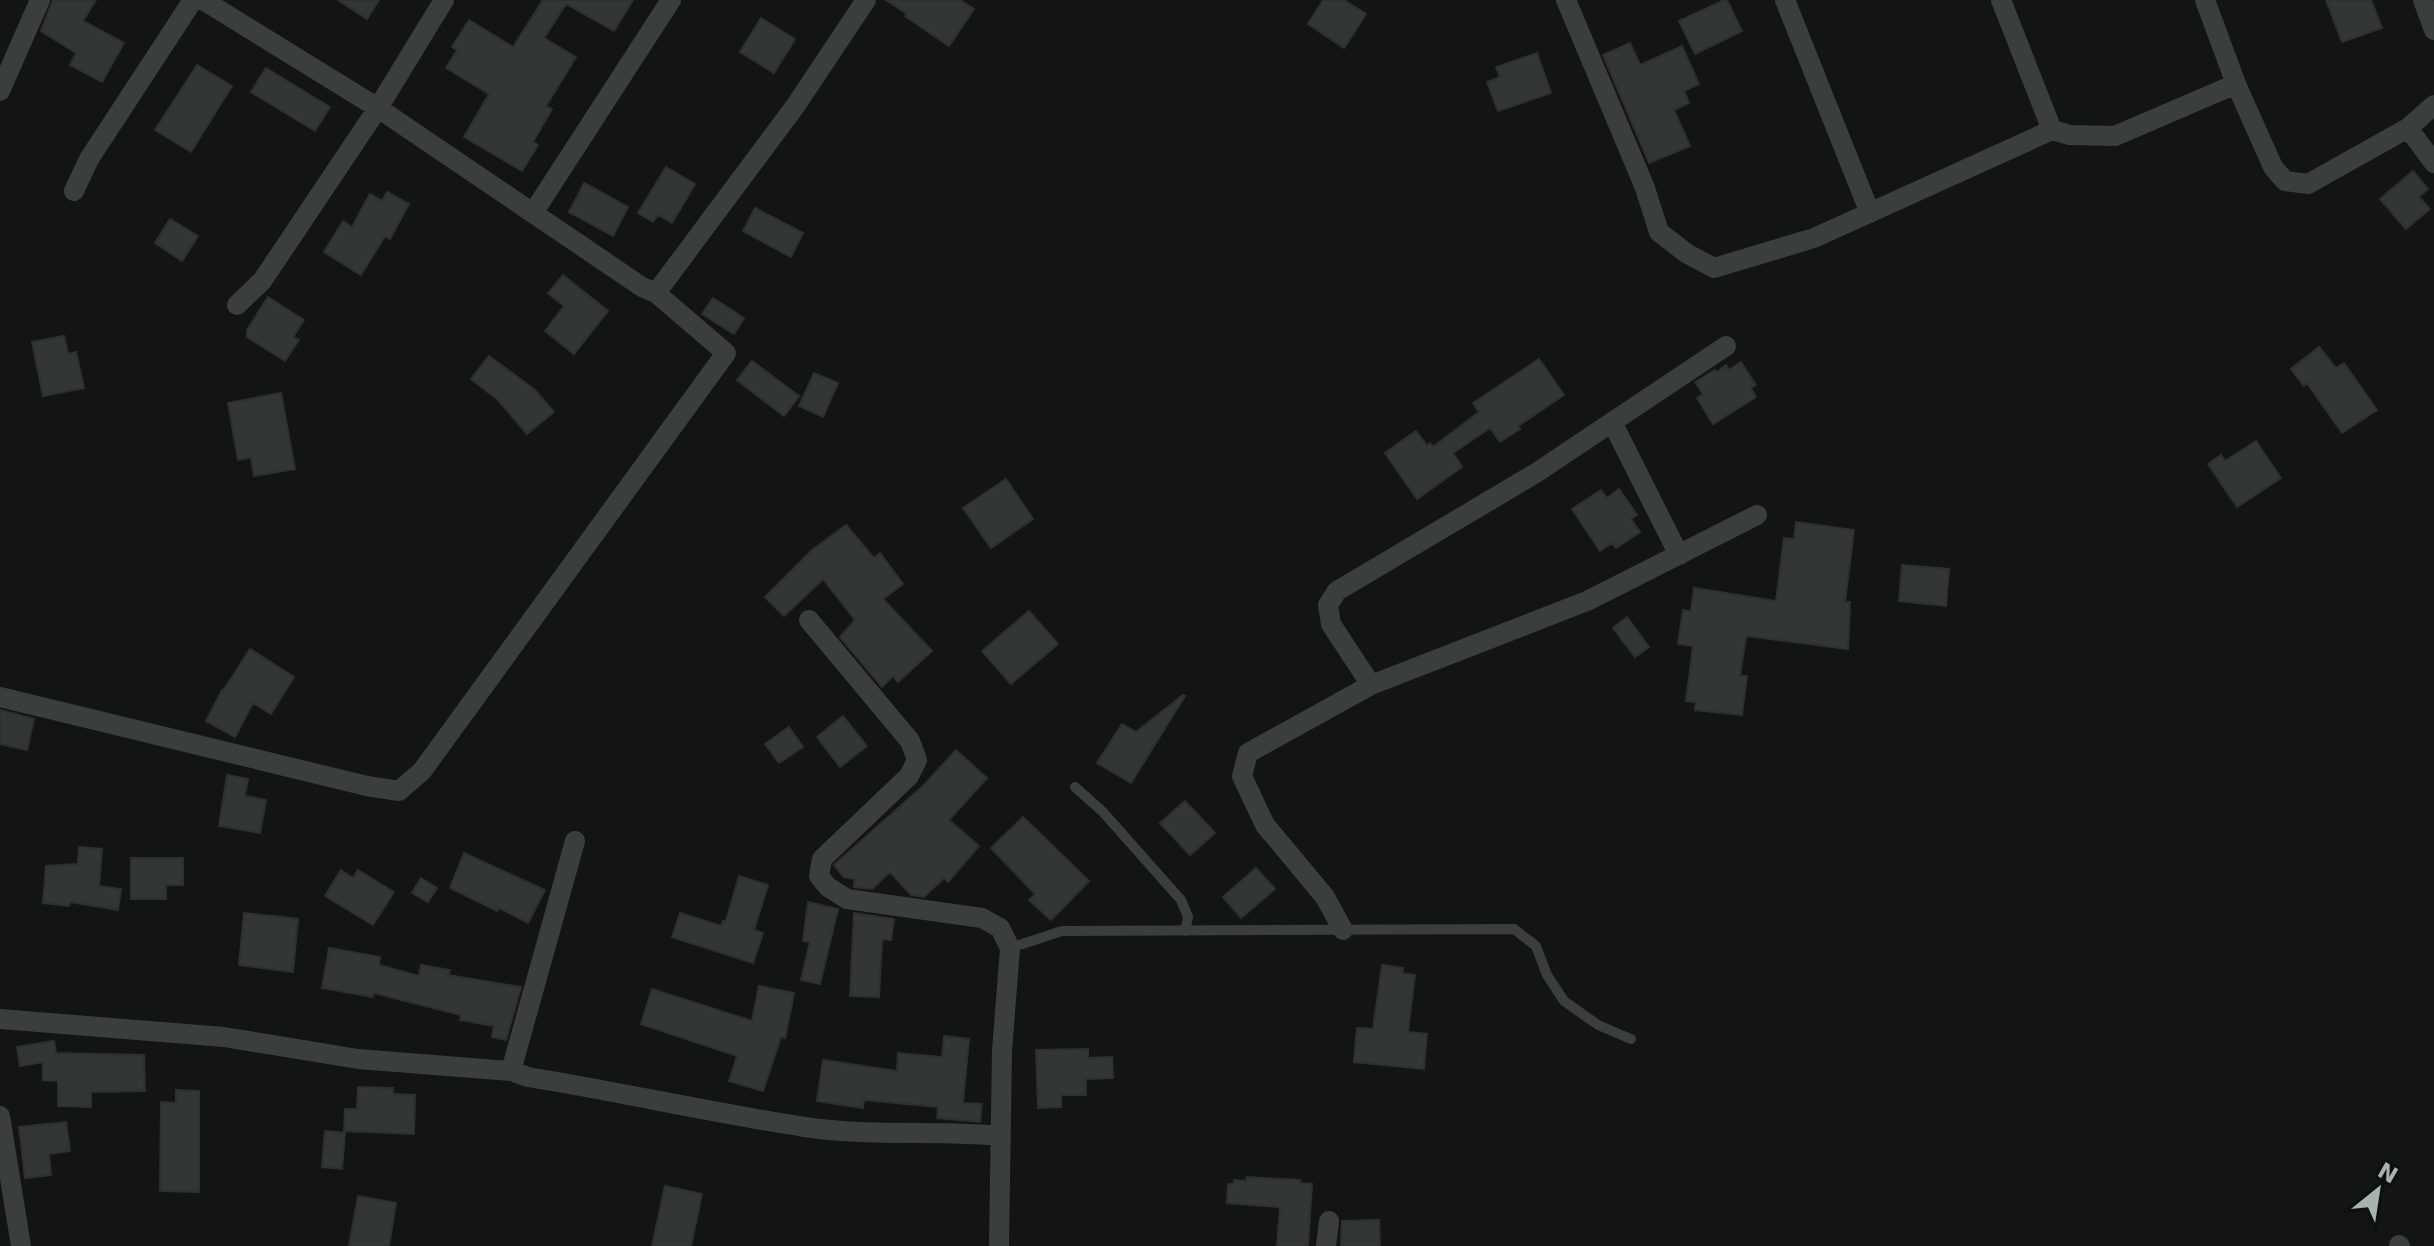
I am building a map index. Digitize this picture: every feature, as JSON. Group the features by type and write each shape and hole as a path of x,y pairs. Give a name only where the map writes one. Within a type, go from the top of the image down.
{"street":[{"path":"0,91 40,0"},
{"path":"74,191 96,148 193,0"},
{"path":"0,697 367,786 399,791 422,771 726,353 656,293 642,287 378,108 203,0"},
{"path":"237,305 262,281 378,108 444,0"},
{"path":"533,213 671,0"},
{"path":"656,293 788,117 866,0"},
{"path":"1566,0 1645,188 1659,232 1686,253 1714,268 1814,238 2052,130 2070,135 2115,136 2236,84"},
{"path":"1785,0 1870,213"},
{"path":"2001,0 2052,130"},
{"path":"2205,0 2236,84 2273,167 2285,181 2308,184 2408,128 2434,105"},
{"path":"2423,0 2434,30"},
{"path":"2408,128 2434,163"},
{"path":"1371,685 1331,624 1328,605 1337,591 1536,473 1726,346"},
{"path":"1612,422 1679,555"},
{"path":"1343,930 1325,897 1265,825 1242,776 1248,753 1371,685 1587,601 1757,515"},
{"path":"809,620 910,741 917,760 909,776 822,859 819,876 828,887 847,899 982,918 1000,928 1010,948 1002,1051 999,1246"},
{"path":"511,1071 575,841"},
{"path":"0,1019 224,1037 358,1059 511,1071 528,1077 807,1128 1001,1136"},
{"path":"0,1116 21,1246"},
{"path":"1326,1246 1329,1221"}],"lane":[{"path":"1075,787 1103,812 1181,900 1188,917 1185,931"},
{"path":"1010,948 1062,931 1514,929 1536,946 1547,975 1564,1001 1598,1025 1631,1039"}],"building":[{"path":"53,0 96,0 83,21 124,43 102,82 70,65 76,53 41,31"},
{"path":"338,0 379,0 367,19"},
{"path":"543,0 633,0 614,31 566,4 544,38 576,57 546,106 552,109 533,142 538,145 522,171 464,137 489,94 446,68 457,50 452,47 469,20 513,47"},
{"path":"886,0 960,0 974,9 949,46"},
{"path":"1323,0 1344,0 1366,14 1344,48 1308,24"},
{"path":"1727,0 1742,31 1695,54 1679,21"},
{"path":"2326,0 2371,0 2382,28 2342,42"},
{"path":"761,18 795,39 774,73 740,52"},
{"path":"1630,43 1640,65 1682,46 1699,84 1684,91 1689,103 1674,110 1690,146 1649,163 1603,55"},
{"path":"1537,53 1551,93 1498,111 1487,82 1500,77 1496,67"},
{"path":"197,65 232,86 191,152 155,130"},
{"path":"266,68 330,107 315,131 251,92"},
{"path":"666,167 695,184 672,223 658,215 653,222 638,213"},
{"path":"2413,171 2428,189 2419,197 2430,209 2406,229 2380,199"},
{"path":"584,183 628,207 613,236 569,212"},
{"path":"387,192 409,204 390,239 385,236 361,275 324,252 343,221 352,227 370,194 382,201"},
{"path":"755,208 803,233 791,257 743,231"},
{"path":"170,219 198,236 182,261 155,243"},
{"path":"563,275 608,311 574,354 545,331 564,306 548,293"},
{"path":"268,297 304,320 293,337 299,340 285,361 247,337 247,330"},
{"path":"713,298 744,318 734,334 702,314"},
{"path":"64,336 68,354 76,352 84,388 43,396 32,342"},
{"path":"2319,347 2336,368 2344,363 2377,410 2342,433 2307,383 2304,386 2291,369"},
{"path":"489,356 534,389 554,412 527,434 498,400 471,379"},
{"path":"1539,359 1564,395 1500,442 1490,428 1453,453 1462,467 1417,499 1385,453 1416,431 1427,446 1430,443 1433,447 1479,412 1473,403"},
{"path":"752,361 799,396 784,416 737,380"},
{"path":"1741,362 1756,385 1751,388 1756,397 1713,424 1697,398 1703,394 1695,382 1726,365 1729,370"},
{"path":"814,373 838,383 823,417 799,406"},
{"path":"281,393 295,469 254,476 251,457 238,460 228,403"},
{"path":"2256,441 2281,478 2237,507 2208,464 2221,455 2225,461"},
{"path":"1006,479 1033,519 991,548 963,508"},
{"path":"1619,489 1637,515 1631,519 1640,532 1616,548 1612,543 1600,551 1572,509 1601,490 1607,498"},
{"path":"1796,522 1854,530 1845,602 1850,602 1848,649 1746,636 1740,676 1747,676 1742,715 1695,710 1696,702 1686,701 1693,646 1678,644 1683,610 1691,611 1694,588 1776,601 1784,538 1794,539"},
{"path":"846,525 874,558 880,553 903,584 883,599 932,651 898,682 893,676 882,687 840,637 855,620 823,579 784,616 765,597 812,550"},
{"path":"1902,565 1949,569 1946,606 1899,601"},
{"path":"1029,611 1058,644 1011,684 982,651"},
{"path":"1627,617 1649,647 1635,657 1613,628"},
{"path":"250,649 294,677 271,714 253,703 235,737 206,721 222,690"},
{"path":"1183,695 1131,783 1097,763 1122,724 1136,732"},
{"path":"0,710 34,719 27,750 0,744"},
{"path":"843,716 867,746 840,767 817,737"},
{"path":"789,727 803,747 779,763 765,744"},
{"path":"956,750 987,778 949,820 979,846 948,882 944,878 924,897 911,895 890,872 872,889 854,887 855,879 844,877 834,865 923,786"},
{"path":"227,775 248,779 245,796 266,800 260,833 219,826"},
{"path":"1185,801 1215,833 1190,855 1160,823"},
{"path":"1023,817 1089,881 1051,920 1029,900 1035,894 991,848"},
{"path":"79,847 102,849 99,886 121,889 118,910 70,902 69,906 43,903 46,866 78,864"},
{"path":"464,853 545,890 528,923 450,888"},
{"path":"131,858 183,858 183,885 166,885 166,899 131,899"},
{"path":"1256,868 1275,889 1241,918 1223,897"},
{"path":"341,870 353,878 358,870 394,892 373,925 325,896"},
{"path":"739,876 768,885 754,930 763,933 753,963 672,937 680,913 721,926 726,921"},
{"path":"421,878 437,888 428,902 412,893"},
{"path":"808,902 838,909 820,984 801,980 810,942 803,941"},
{"path":"244,913 298,919 293,972 239,965"},
{"path":"854,913 894,919 891,940 882,939 879,997 850,996"},
{"path":"329,948 380,957 379,965 419,976 421,965 450,970 448,975 521,987 506,1040 492,1037 494,1026 460,1020 461,1015 374,993 373,997 322,988"},
{"path":"1382,965 1403,968 1402,973 1415,975 1408,1032 1427,1034 1424,1069 1354,1062 1357,1028 1373,1029"},
{"path":"759,986 794,993 785,1038 781,1037 763,1091 729,1081 737,1056 641,1024 652,989 752,1021"},
{"path":"944,1036 969,1039 963,1103 982,1104 980,1122 937,1118 938,1107 864,1100 863,1108 817,1101 823,1060 897,1071 898,1053 942,1057"},
{"path":"54,1041 56,1053 144,1055 145,1091 91,1092 91,1107 58,1106 58,1081 43,1080 43,1062 20,1066 17,1047"},
{"path":"1088,1049 1088,1058 1112,1057 1113,1078 1086,1079 1086,1095 1061,1095 1061,1107 1038,1108 1036,1050"},
{"path":"358,1087 393,1088 393,1094 415,1095 414,1134 344,1131 345,1109 357,1109"},
{"path":"176,1090 199,1091 199,1192 160,1191 161,1102 176,1103"},
{"path":"66,1122 70,1151 49,1154 51,1175 25,1178 19,1127"},
{"path":"325,1131 345,1133 342,1169 322,1167"},
{"path":"1247,1177 1300,1180 1300,1183 1312,1184 1308,1246 1277,1246 1280,1207 1227,1203 1228,1184 1234,1184 1234,1180 1246,1181"},
{"path":"665,1186 702,1194 691,1246 652,1246"},
{"path":"358,1196 396,1203 389,1246 349,1246"},
{"path":"1379,1220 1380,1246 1341,1246 1342,1221"}]}
